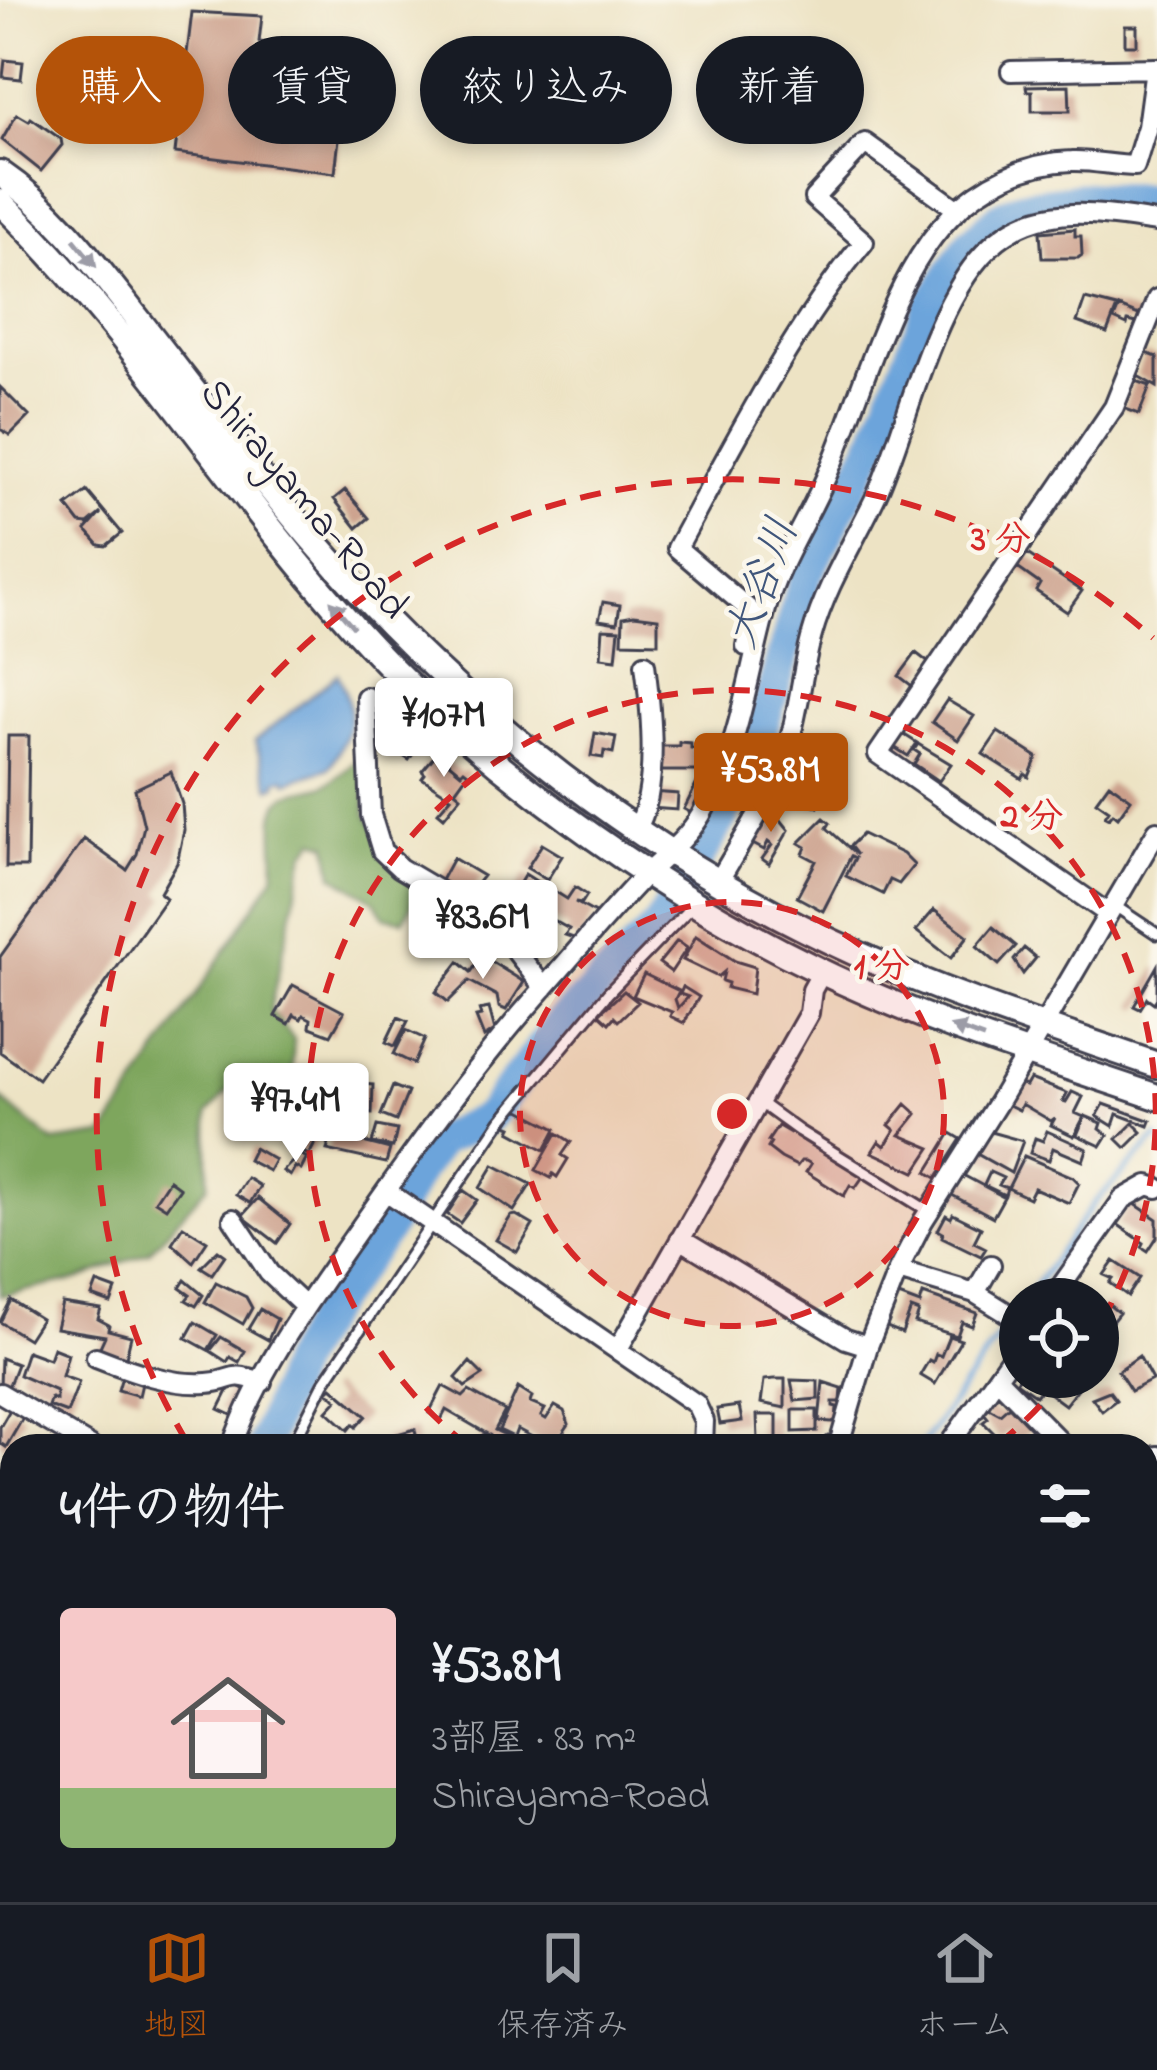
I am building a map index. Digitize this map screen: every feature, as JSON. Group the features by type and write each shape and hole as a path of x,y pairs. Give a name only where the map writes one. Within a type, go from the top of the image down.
{"street":[{"path":"238,1434 305,1307 477,1069 544,988 673,854 701,814 738,736 767,604 830,469 881,330 918,262 958,210 978,193 1042,164 1075,160 1135,166 1156,68 1011,71"},
{"path":"747,698 742,674 752,612 676,548 837,274 864,242 814,197 865,143 958,210"},
{"name":"Shirayama-Road","path":"0,173 69,233 284,504 376,611 494,722 636,830 714,880 858,954 1157,1065"},
{"name":"Shirayama-Road","path":"0,202 68,271 260,517 356,630 486,754 651,875 822,972 925,1017 1157,1097"},
{"path":"714,880 757,816 785,756 812,632 878,492 930,345 974,266 1004,235 1038,218 1069,213 1157,222"},
{"path":"1109,909 878,754 1114,407 1157,298"},
{"path":"636,830 646,812 652,718 645,664"},
{"path":"366,697 371,815 382,851 400,868 495,924 544,988"},
{"path":"840,1434 898,1270 1109,909 1147,866 1157,831"},
{"path":"618,1349 809,1013 812,990 822,972"},
{"path":"1067,1278 1123,1199 1148,1185 1157,1188"},
{"path":"389,1193 696,1404 704,1421 703,1434"},
{"path":"233,1219 269,1273 305,1307"},
{"path":"680,1239 846,1339 868,1346"},
{"path":"975,1293 991,1265"},
{"path":"898,1270 975,1293 999,1308"},
{"path":"96,1357 137,1374 208,1383 236,1374 262,1382"},
{"path":"957,1434 999,1375"},
{"path":"997,1378 1052,1434"},
{"path":"0,1393 70,1434"}],"lane":[{"path":"298,1434 324,1383 501,1120 608,993 682,920 693,902"},
{"path":"1109,909 1157,934"},
{"path":"759,1102 930,1212"}],"green space":[{"path":"355,761 364,766 366,814 413,894 403,920 385,917 375,901 333,875 328,844 315,840 305,854 270,1010 294,1039 292,1074 242,1076 208,1113 208,1185 149,1252 80,1279 0,1296 0,1098 53,1142 104,1135 274,876 274,818 280,801 329,783"}],"water":[{"path":"338,674 350,712 343,743 329,768 287,782 277,780 270,788 255,741"}],"building":[{"path":"192,12 262,16 260,36 228,36 228,144 338,144 335,173 175,153 176,144 204,144 204,36 189,36"},
{"path":"1125,26 1137,26 1137,45 1125,45"},
{"path":"5,60 23,62 21,79 3,77"},
{"path":"1069,85 1070,111 1032,111 1032,91 1026,86"},
{"path":"17,114 36,122 36,144 62,145 41,171 2,140"},
{"path":"1075,229 1075,236 1081,236 1082,255 1042,258 1040,232"},
{"path":"1085,299 1117,307 1107,333 1077,322"},
{"path":"1119,307 1139,315 1136,323 1114,319"},
{"path":"1146,353 1157,357 1157,387 1136,375"},
{"path":"1134,380 1150,386 1139,414 1123,408"},
{"path":"0,387 29,416 10,435 0,429"},
{"path":"345,490 369,518 357,528 334,499"},
{"path":"87,491 122,533 106,546 86,530 101,513 88,524 80,523 67,506"},
{"path":"1026,553 1082,591 1067,612 1036,591 1040,584 1016,567"},
{"path":"603,602 620,605 617,623 599,620"},
{"path":"623,617 658,618 658,643 622,642"},
{"path":"603,629 619,630 616,659 601,657"},
{"path":"916,653 929,663 912,686 899,676"},
{"path":"947,700 974,716 958,740 932,722"},
{"path":"403,726 423,739 409,760 381,741 390,728 398,733"},
{"path":"998,732 1037,757 1029,777 1025,774 1022,779 983,754"},
{"path":"595,733 616,737 613,753 604,751 603,758 591,756"},
{"path":"903,734 917,743 908,756 894,747"},
{"path":"8,736 29,736 27,867 6,867"},
{"path":"679,742 697,749 697,771 658,771 660,746 679,746"},
{"path":"918,744 951,764 939,781 914,764 920,754 914,750"},
{"path":"702,745 720,748 713,766 700,768"},
{"path":"437,753 461,773 468,773 455,791 461,796 444,817 438,812 451,797 422,778 422,771"},
{"path":"717,756 724,759 716,779 709,776"},
{"path":"793,761 839,778 818,807 780,788"},
{"path":"171,772 182,804 184,830 177,863 160,893 166,898 38,1079 0,1052 0,957 84,839 127,870 144,826 135,789"},
{"path":"701,775 713,781 697,816 684,809"},
{"path":"1109,783 1131,799 1118,817 1113,813 1105,816 1109,810 1096,801"},
{"path":"651,792 678,794 677,810 650,808"},
{"path":"766,808 789,830 769,864 762,859 772,845 768,842 764,850 751,843 768,818 763,815"},
{"path":"824,818 830,823 827,828 857,855 850,846 862,834 903,854 914,865 899,884 890,880 883,894 846,876 855,858 851,856 823,911 797,897 816,861 803,854 806,847 799,843"},
{"path":"542,844 562,856 547,880 527,868"},
{"path":"453,858 483,876 464,900 439,884"},
{"path":"525,874 539,883 526,905 512,896"},
{"path":"543,884 567,899 575,887 587,895 582,903 575,902 595,913 579,940 565,935 569,929 529,907"},
{"path":"934,910 968,936 951,958 916,931"},
{"path":"993,927 1016,946 999,965 977,946"},
{"path":"533,929 548,947 536,957 521,939"},
{"path":"696,936 735,961 755,967 752,994 727,988 728,983 722,981 724,972 718,977 683,960"},
{"path":"677,941 687,948 671,972 659,963"},
{"path":"1024,948 1036,958 1023,974 1014,960"},
{"path":"482,956 524,982 506,1010 499,1007 497,996 469,981 448,1002 436,992 459,962 471,972"},
{"path":"1157,966 1157,998 1154,1003 1147,998 1140,1009 1134,1006"},
{"path":"644,974 679,991 678,1008 688,997 680,994 683,987 699,997 684,1023 670,1016 672,1012 633,996"},
{"path":"293,985 344,1012 331,1035 310,1027 311,1019 303,1015 301,1019 294,1015 289,1024 275,1016"},
{"path":"624,991 638,1002 618,1021 614,1017 609,1023 599,1014"},
{"path":"489,1008 495,1030 484,1037 476,1017 481,1016 479,1010"},
{"path":"398,1017 408,1021 395,1046 386,1042"},
{"path":"406,1030 425,1039 414,1064 394,1054"},
{"path":"1030,1079 1067,1093 1063,1101 1072,1092 1083,1097 1075,1113 1084,1117 1074,1136 1051,1125 1055,1118 1051,1121 1022,1104 1019,1110 1007,1104 1017,1082 1026,1086"},
{"path":"343,1083 373,1085 372,1114 342,1112"},
{"path":"393,1086 408,1092 396,1121 381,1115"},
{"path":"267,1098 302,1116 290,1139 255,1122"},
{"path":"906,1104 917,1114 900,1135 931,1148 915,1172 872,1152 879,1141 885,1146 895,1130 889,1125"},
{"path":"1104,1104 1151,1121 1149,1126 1117,1114 1113,1126 1097,1116"},
{"path":"239,1109 252,1113 247,1128 234,1123"},
{"path":"520,1110 556,1129 545,1150 510,1131 507,1125"},
{"path":"1085,1116 1102,1123 1100,1129 1108,1135 1101,1146 1077,1135"},
{"path":"1133,1123 1142,1132 1126,1148 1117,1139"},
{"path":"307,1125 321,1132 309,1155 295,1148"},
{"path":"377,1126 397,1130 393,1147 372,1143"},
{"path":"778,1126 790,1133 792,1129 858,1173 862,1178 855,1188 850,1185 844,1196 806,1172 811,1164 801,1161 797,1166 768,1148"},
{"path":"987,1131 1023,1141 1011,1173 977,1154"},
{"path":"1047,1131 1087,1149 1083,1161 1053,1148 1049,1160 1030,1153 1035,1138 1043,1141"},
{"path":"557,1133 571,1142 562,1155 568,1159 557,1177 553,1174 551,1178 536,1170"},
{"path":"951,1133 961,1139 936,1178 927,1172"},
{"path":"332,1134 390,1149 386,1163 327,1150"},
{"path":"254,1148 275,1160 269,1171 248,1160"},
{"path":"300,1154 307,1158 301,1170 295,1167 290,1176 283,1171"},
{"path":"1024,1156 1079,1183 1069,1203 1034,1188 1029,1198 1008,1188"},
{"path":"494,1165 531,1184 514,1211 480,1188"},
{"path":"990,1172 1003,1178 999,1185 1007,1188 1005,1195 984,1185"},
{"path":"961,1174 1004,1197 993,1217 950,1194"},
{"path":"247,1178 260,1186 250,1203 236,1195"},
{"path":"169,1180 180,1188 166,1208 155,1201"},
{"path":"463,1190 477,1200 460,1223 447,1214"},
{"path":"258,1198 290,1224 277,1243 242,1216"},
{"path":"1132,1202 1157,1219 1157,1237 1148,1251 1117,1224"},
{"path":"953,1214 981,1228 974,1242 986,1248 981,1256 942,1237 938,1230 946,1215 951,1218"},
{"path":"516,1215 533,1225 517,1252 496,1240"},
{"path":"183,1226 207,1241 193,1262 172,1243"},
{"path":"218,1250 225,1255 212,1274 201,1267"},
{"path":"1114,1261 1140,1278 1128,1296 1119,1290 1119,1278 1104,1275"},
{"path":"185,1280 203,1295 196,1306 180,1288"},
{"path":"216,1282 246,1297 252,1308 243,1324 205,1302"},
{"path":"97,1283 116,1290 111,1303 92,1296"},
{"path":"923,1294 977,1313 972,1326 962,1322 957,1336 915,1323 919,1312 911,1309 902,1333 884,1326 896,1295 920,1304"},
{"path":"11,1300 41,1319 28,1339 0,1322"},
{"path":"62,1303 101,1309 98,1319 109,1325 108,1330 131,1336 125,1361 99,1349 105,1336 56,1328"},
{"path":"260,1309 277,1319 268,1340 248,1329"},
{"path":"195,1322 217,1335 208,1350 186,1338"},
{"path":"949,1336 961,1340 935,1384 920,1375 929,1360 941,1356"},
{"path":"221,1337 245,1351 239,1362 230,1357 227,1362 210,1351"},
{"path":"53,1348 68,1354 62,1376 79,1382 67,1413 48,1406 51,1398 56,1400 56,1391 19,1375 27,1351 49,1359"},
{"path":"1139,1356 1152,1380 1131,1391 1119,1370"},
{"path":"1,1358 17,1364 7,1390 0,1387"},
{"path":"470,1362 483,1375 465,1387 456,1378"},
{"path":"123,1373 143,1379 139,1396 118,1390"},
{"path":"785,1379 785,1408 761,1403 764,1380"},
{"path":"791,1380 818,1381 818,1399 795,1401"},
{"path":"823,1382 842,1388 841,1402 833,1402 837,1407 832,1422 819,1421"},
{"path":"232,1383 251,1393 234,1416 219,1409"},
{"path":"443,1386 463,1397 469,1391 505,1411 495,1430 503,1434 488,1434 446,1410 441,1420 429,1413"},
{"path":"332,1387 366,1416 356,1427 353,1424 348,1430 327,1411 337,1400 328,1391"},
{"path":"518,1388 532,1397 530,1403 545,1409 541,1416 546,1419 555,1406 564,1411 569,1424 562,1434 499,1430"},
{"path":"1092,1398 1114,1398 1116,1400 1102,1411"},
{"path":"739,1406 742,1421 720,1424 717,1409"},
{"path":"1009,1406 1031,1429 1026,1434 995,1434 983,1422 988,1418 984,1413 989,1408 1000,1414"},
{"path":"11,1408 24,1416 14,1434 0,1434"},
{"path":"793,1410 817,1410 817,1431 793,1432"},
{"path":"757,1415 777,1415 777,1434 758,1434"}],"waterway":[{"name":"大谷川","path":"268,1434 295,1362 326,1310 386,1230 420,1167 441,1140 487,1118 559,1025 658,927 757,746 806,575 878,436 930,306 970,244 1001,217 1023,206 1086,198 1157,199"},
{"path":"1041,1278 1095,1202 1157,1138"},
{"path":"930,1434 999,1336"}]}
